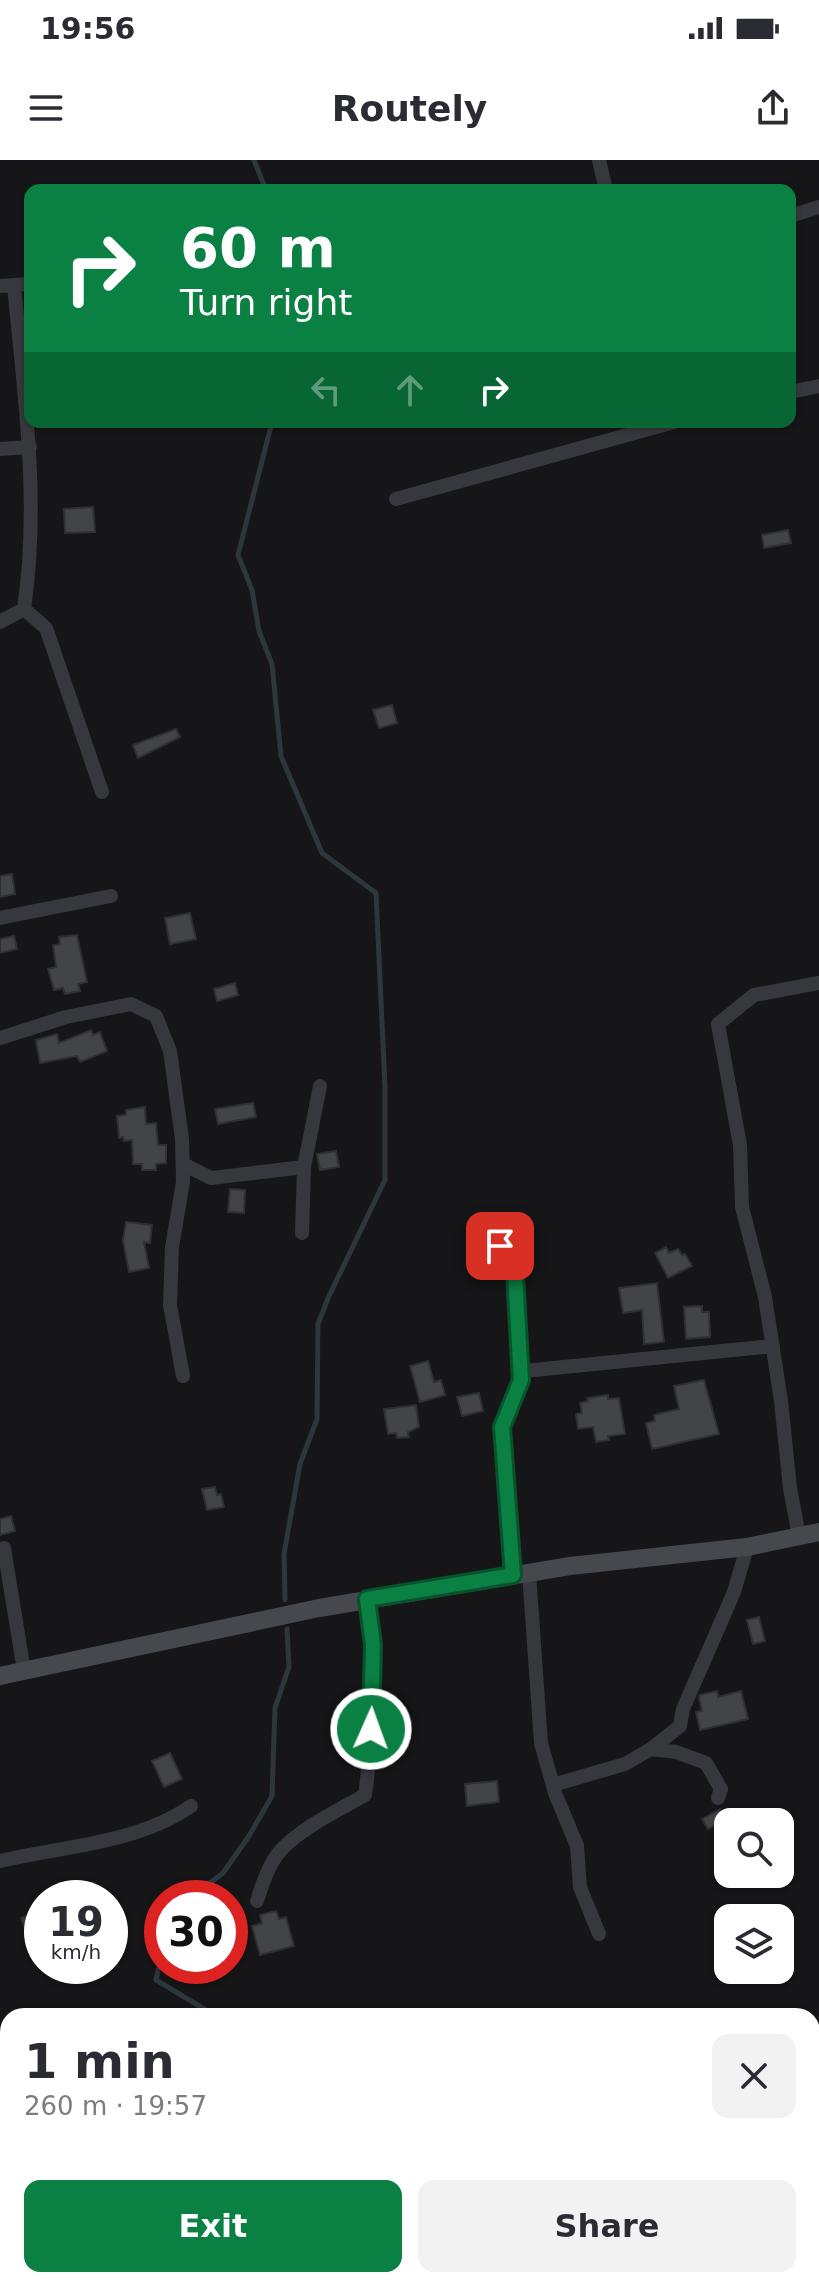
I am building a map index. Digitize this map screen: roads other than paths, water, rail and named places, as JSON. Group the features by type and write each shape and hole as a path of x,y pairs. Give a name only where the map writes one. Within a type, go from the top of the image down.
{"street":[{"path":"599,160 605,184"},
{"path":"796,214 819,207"},
{"path":"7,286 24,405"},
{"path":"796,391 819,386"},
{"path":"24,609 28,579 30,447 27,428"},
{"path":"396,499 652,428"},
{"path":"0,449 30,447"},
{"path":"0,622 24,609"},
{"path":"24,609 46,628 102,792"},
{"path":"0,918 111,896"},
{"path":"799,1536 765,1297 742,1207 740,1145 718,1024 754,995 819,983"},
{"path":"0,1038 66,1017 131,1004 156,1016 170,1051 182,1139 183,1182 172,1247 170,1305 183,1376"},
{"path":"302,1233 304,1167 320,1086"},
{"path":"183,1164 211,1178 304,1167"},
{"path":"500,1246 514,1256 521,1380"},
{"path":"599,1934 580,1887 577,1846 553,1785 541,1743 502,1427 524,1371 773,1346"},
{"path":"0,1676 367,1599 521,1574 747,1547 819,1532"},
{"path":"553,1785 625,1764 651,1749 680,1726 683,1709 734,1592 747,1547"},
{"path":"4,1548 24,1671"},
{"path":"257,1901 262,1884 280,1851 308,1829 365,1795 370,1757 373,1645 367,1599"},
{"path":"651,1749 676,1752 706,1763 721,1789 718,1798"},
{"path":"0,1861 127,1835 175,1817 191,1806"}],"waterway":[{"path":"254,160 264,184"},
{"path":"270,428 238,555 252,590 259,631 272,664 281,756 322,853 376,893 385,1087 385,1180 318,1324 317,1419 300,1464 284,1554 285,1600"},
{"path":"214,1880 223,1873 249,1836 272,1796 275,1708 289,1667 287,1629"},
{"path":"163,1984 203,2008"}]}
